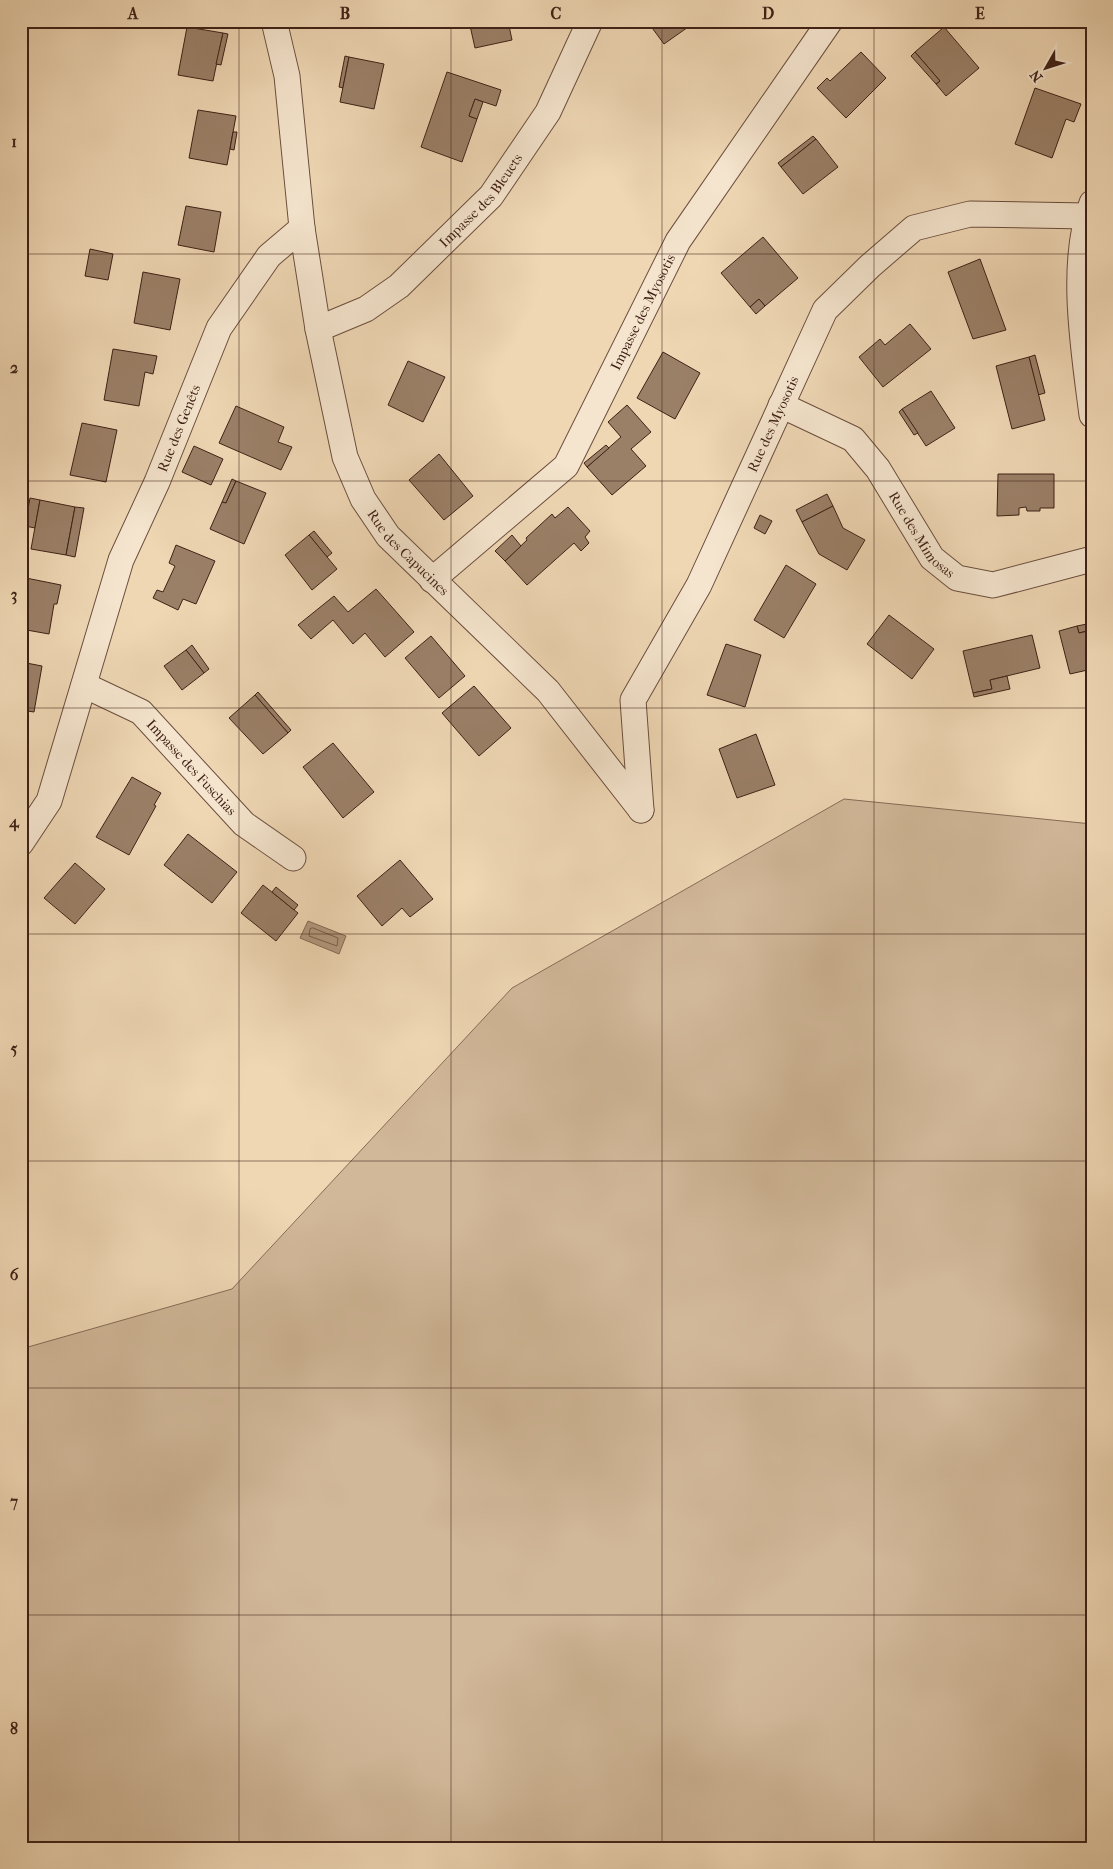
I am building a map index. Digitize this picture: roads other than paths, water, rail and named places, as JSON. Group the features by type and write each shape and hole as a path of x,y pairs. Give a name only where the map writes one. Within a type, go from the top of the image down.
{"street":[{"path":"274,21 287,76 302,228"},
{"name":"Impasse des Bleuets","path":"318,329 366,310 399,286 491,196 548,112 590,21"},
{"name":"Impasse des Myosotis","path":"432,580 566,466 678,241 830,21"},
{"path":"1089,210 1078,286 1092,415"},
{"name":"Rue des Myosotis","path":"641,810 633,700 699,585 825,310 870,266 914,228 970,214 1089,210"},
{"name":"Rue des Capucines","path":"302,228 318,329 345,457 363,499 388,536 548,692 641,810"},
{"name":"Rue des Genêts","path":"21,843 49,801 121,560 157,482 219,328 269,256 302,228"},
{"name":"Rue des Mimosas","path":"781,405 853,439 878,469 932,558 957,578 993,586 1092,559"},
{"name":"Impasse des Fuschias","path":"84,685 141,712 244,824 293,858"}],"water":[{"path":"308,921 346,936 339,954 300,938"}]}
